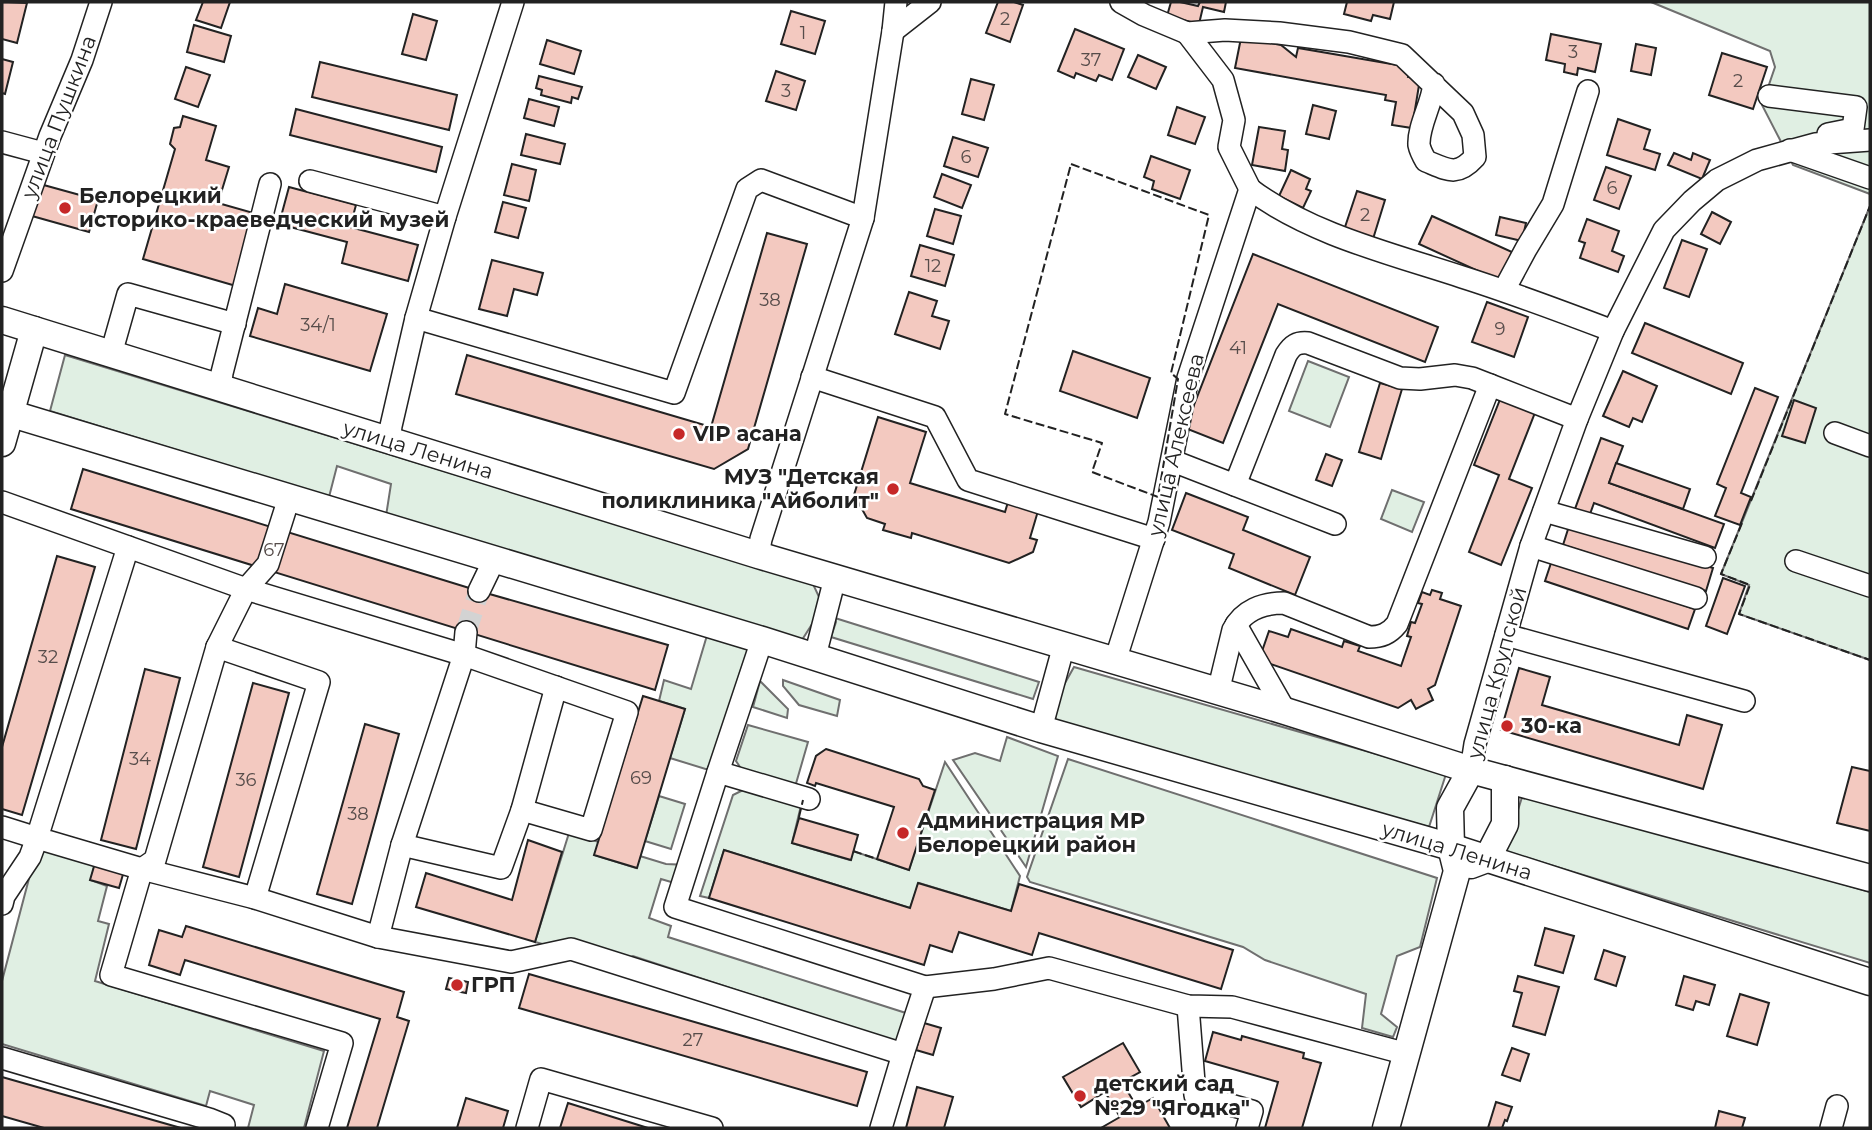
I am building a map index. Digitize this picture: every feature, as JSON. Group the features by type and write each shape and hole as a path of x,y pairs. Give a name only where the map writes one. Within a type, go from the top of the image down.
{"main road":[{"name":"улица Ленина","path":"2,320 758,555 1285,711 1471,770 1870,878"},
{"path":"2,443 6,412 34,330"},
{"name":"улица Ленина","path":"6,412 815,656 1454,859 1487,859 1870,982"},
{"name":"улица Крупской","path":"1386,1128 1454,859 1450,807 1471,770"},
{"path":"1487,859 1505,824 1505,779"}],"street":[{"name":"улица Пушкина","path":"2,271 43,153 82,60 102,2"},
{"path":"389,441 416,318 445,216 513,2"},
{"path":"758,555 863,218 896,2"},
{"path":"893,31 930,2"},
{"path":"1121,2 1187,33 1225,30 1279,33 1349,42 1402,55 1434,84"},
{"path":"1187,33 1223,80 1234,120 1229,147 1250,190 1270,205 1340,236 1504,290 1613,331"},
{"path":"1504,290 1553,204 1588,91"},
{"path":"1769,96 1856,107 1853,129 1827,134 1815,144"},
{"path":"1815,144 1870,140"},
{"path":"2,142 43,153"},
{"name":"улица Крупской","path":"1471,770 1475,744 1531,546 1577,419 1613,331 1664,230 1717,180 1757,160 1815,144"},
{"path":"1790,150 1870,178"},
{"path":"416,318 674,393 747,189 761,180 863,218"},
{"path":"310,181 445,216"},
{"path":"220,389 270,184"},
{"name":"улица Алексеева","path":"1115,661 1154,539 1173,461 1188,378 1250,190"},
{"path":"111,354 128,293 235,324"},
{"path":"1235,485 1286,355 1295,344 1308,343 1400,378 1455,375 1472,378 1577,419"},
{"path":"812,377 935,417 968,480 1154,539"},
{"path":"1218,692 1233,630 1249,611 1259,606 1284,603 1369,637 1391,631 1397,624 1490,385"},
{"path":"1835,433 1870,446"},
{"path":"1173,461 1335,524"},
{"path":"289,498 268,564 246,589 217,648 155,860 142,869 111,975 342,1043 317,1128"},
{"path":"2,502 246,589 464,655 627,712 591,830 522,810"},
{"path":"1544,512 1705,557"},
{"path":"1531,546 1696,598"},
{"path":"2,904 4,896 30,857 37,838 128,547"},
{"path":"479,591 494,560"},
{"path":"1796,561 1870,586"},
{"path":"815,656 835,578"},
{"path":"1236,625 1285,711"},
{"path":"377,937 402,845 464,655 466,632"},
{"path":"1506,635 1744,701"},
{"path":"762,640 675,907 925,987 994,979 1049,968 1188,1006 1232,1007 1406,1054"},
{"path":"1041,729 1064,645"},
{"path":"217,648 319,682 255,898"},
{"path":"402,845 502,868 522,810 556,687"},
{"path":"718,772 809,799"},
{"path":"2,827 142,869 255,898 377,937 511,962 571,949 903,1054"},
{"path":"881,1128 925,987"},
{"path":"1188,1006 1195,1095 1252,1111 1247,1128"},
{"path":"2,1058 209,1119 224,1125 223,1128"},
{"path":"527,1128 541,1079 712,1128"},
{"path":"1832,1128 1837,1106"}],"green space":[{"path":"1651,2 1870,2 1870,194 1793,165 1762,105 1775,67 1770,51"},
{"path":"1870,206 1870,660 1739,614 1749,585 1721,574"},
{"path":"65,355 813,584 820,599 814,621 800,643 386,516 391,484 337,466 329,497 50,411"},
{"path":"1308,361 1349,377 1330,427 1289,411"},
{"path":"1392,490 1424,502 1412,532 1381,519"},
{"path":"835,618 1039,682 1033,699 831,637"},
{"path":"708,632 750,646 712,771 670,758 685,709 659,701 664,680 691,689"},
{"path":"1074,667 1446,774 1429,827 1055,724 1056,699"},
{"path":"783,680 840,700 837,716 799,705 783,686"},
{"path":"760,681 788,709 787,718 753,707"},
{"path":"748,725 808,742 795,787 742,770 736,761"},
{"path":"1007,737 1058,756 1026,867 953,760 975,753 1000,761"},
{"path":"1068,759 1437,878 1420,947 1397,956 1381,1014 1397,1027 1393,1037 1362,1028 1366,994 1265,960 1243,947 1030,882 1027,877"},
{"path":"945,762 1020,876 1011,911 919,883 910,908 724,850 709,898 700,896 733,795 745,789 804,793 792,843 850,860 853,851 909,870"},
{"path":"1524,791 1870,892 1870,963 1505,851"},
{"path":"659,796 685,804 671,849 645,841"},
{"path":"569,833 599,842 595,855 636,868 640,856 666,864 688,865 678,884 661,879 649,918 671,926 668,937 909,1014 901,1044 633,956 617,964 535,942"},
{"path":"43,849 95,863 91,880 107,886 98,921 109,924 95,981 324,1051 304,1128 248,1128 254,1105 210,1091 206,1106 2,1044 2,981 36,852"}],"building":[{"path":"2,2 27,3 17,43 2,39"},
{"path":"203,2 230,2 221,28 196,20"},
{"path":"998,2 1023,5 1010,42 986,33"},
{"path":"1171,2 1198,6 1200,2 1226,2 1224,12 1203,7 1199,24 1167,16"},
{"path":"1347,2 1394,2 1390,19 1373,15 1371,21 1344,14"},
{"path":"791,11 825,21 815,54 781,44"},
{"path":"413,14 437,21 426,60 402,54"},
{"path":"194,25 231,36 224,62 187,52"},
{"path":"1075,29 1124,49 1112,80 1099,75 1096,81 1076,73 1074,78 1058,71"},
{"path":"1551,34 1601,44 1595,72 1578,68 1577,75 1564,72 1565,64 1546,60"},
{"path":"1241,38 1281,45 1296,57 1298,48 1409,67 1408,77 1420,79 1412,128 1392,125 1396,102 1385,100 1386,95 1235,68"},
{"path":"547,40 581,51 574,74 540,64"},
{"path":"1636,44 1656,48 1651,75 1631,71"},
{"path":"1722,53 1767,67 1753,109 1709,95"},
{"path":"1138,55 1166,67 1156,89 1128,77"},
{"path":"2,59 13,62 5,94 2,93"},
{"path":"320,62 457,95 449,130 312,97"},
{"path":"186,67 210,75 198,107 175,99"},
{"path":"776,71 805,81 796,110 766,101"},
{"path":"539,76 582,87 578,99 572,97 571,103 541,95 542,90 536,88"},
{"path":"971,79 994,85 984,120 962,114"},
{"path":"529,99 559,107 554,126 524,118"},
{"path":"1313,105 1336,111 1329,139 1306,134"},
{"path":"1177,107 1205,117 1195,144 1168,135"},
{"path":"296,109 442,147 436,172 290,135"},
{"path":"183,116 216,126 206,160 229,167 218,203 257,214 236,286 143,259 175,149 170,144 174,128 180,127"},
{"path":"1618,119 1650,130 1644,149 1660,154 1655,170 1607,155"},
{"path":"1259,127 1285,131 1282,149 1288,150 1285,171 1252,165"},
{"path":"526,134 565,144 560,164 521,155"},
{"path":"953,137 988,148 978,177 944,166"},
{"path":"1674,153 1691,160 1693,153 1710,160 1702,179 1668,165"},
{"path":"1151,156 1190,170 1180,199 1152,189 1154,181 1144,177"},
{"path":"512,164 536,170 529,201 504,195"},
{"path":"1606,167 1631,176 1619,209 1594,200"},
{"path":"1291,170 1310,179 1306,189 1311,191 1303,208 1279,196"},
{"path":"942,174 971,185 962,208 934,197"},
{"name":"Белорецкий историко-краеведческий музей","path":"40,184 98,200 89,232 32,216"},
{"path":"289,187 356,205 350,227 418,245 408,281 342,263 347,242 279,224"},
{"path":"1357,191 1385,200 1373,239 1344,230"},
{"path":"503,202 526,208 518,238 495,232"},
{"path":"935,209 961,216 953,244 927,236"},
{"path":"1712,212 1731,222 1720,244 1701,234"},
{"path":"1432,216 1512,252 1500,281 1419,244"},
{"path":"1500,217 1526,223 1522,241 1496,235"},
{"path":"1587,219 1619,231 1612,251 1624,256 1618,272 1580,258 1585,243 1579,241"},
{"path":"767,233 807,244 748,449 714,469 456,394 467,355 711,427"},
{"path":"1682,240 1707,249 1689,297 1664,288"},
{"path":"920,245 954,255 945,286 911,276"},
{"path":"1253,254 1438,327 1425,362 1278,304 1223,443 1185,428"},
{"path":"492,260 543,273 537,295 514,289 507,316 479,309"},
{"path":"285,284 387,314 370,371 250,336 258,308 277,314"},
{"path":"909,292 937,301 932,316 949,321 940,349 895,334"},
{"path":"1487,302 1528,317 1514,357 1472,342"},
{"path":"1645,323 1743,363 1731,394 1632,353"},
{"path":"1073,351 1150,378 1137,418 1060,391"},
{"path":"1623,371 1657,386 1642,422 1633,418 1629,427 1603,416"},
{"path":"1380,383 1402,389 1381,459 1359,452"},
{"path":"1755,388 1778,397 1741,493 1751,497 1740,525 1715,516 1726,488 1717,484"},
{"path":"1501,397 1536,410 1509,479 1532,488 1501,565 1469,552 1499,475 1474,465"},
{"path":"1794,400 1816,408 1805,443 1782,436"},
{"name":"МУЗ \"Детская поликлиника \"Айболит\"","path":"878,417 926,432 910,483 1005,512 1008,502 1038,511 1030,538 1037,540 1033,552 1009,563 912,533 911,538 883,530 885,524 867,518 854,495"},
{"path":"1601,438 1623,446 1609,483 1724,524 1715,548 1594,503 1590,514 1575,509"},
{"path":"1326,454 1342,460 1332,486 1316,480"},
{"path":"1616,463 1690,489 1683,509 1609,483"},
{"path":"83,469 479,591 668,645 655,690 71,509"},
{"path":"1186,493 1248,517 1243,530 1310,557 1295,595 1229,568 1234,554 1172,530"},
{"path":"1570,523 1713,568 1706,591 1563,545"},
{"path":"57,556 95,567 22,815 2,809 2,747"},
{"path":"1552,560 1695,609 1688,629 1545,581"},
{"path":"1723,578 1745,586 1727,634 1706,626"},
{"path":"1432,590 1442,593 1440,599 1461,606 1435,685 1428,689 1433,700 1416,709 1411,700 1398,708 1259,660 1269,631 1288,637 1291,629 1342,647 1344,641 1360,646 1358,651 1401,666 1411,637 1407,636 1411,622 1415,623 1422,604 1418,603 1422,592 1430,595"},
{"path":"1519,668 1550,677 1542,705 1679,745 1687,715 1722,725 1703,789 1501,730"},
{"path":"145,669 180,678 136,849 101,840"},
{"path":"253,683 289,693 239,877 203,867"},
{"path":"643,696 685,709 637,868 594,855"},
{"path":"365,724 399,734 352,904 317,894"},
{"name":"Администрация МР Белорецкий район","path":"826,749 919,779 923,786 935,790 909,870 877,859 894,807 816,783 815,786 807,783 816,756"},
{"path":"1852,767 1870,771 1870,831 1837,823"},
{"path":"799,818 858,835 851,860 792,843"},
{"path":"528,840 562,852 535,942 416,907 426,873 512,900"},
{"path":"724,850 910,908 918,883 1011,911 1019,884 1233,950 1221,989 1039,933 1032,955 959,932 952,952 930,945 924,965 709,898"},
{"path":"95,863 124,871 119,888 90,880"},
{"path":"186,926 404,992 397,1017 409,1021 377,1128 347,1128 380,1019 185,960 180,975 149,965 159,930 182,937"},
{"path":"1545,928 1574,936 1563,973 1535,965"},
{"path":"1604,950 1625,957 1616,986 1595,979"},
{"path":"529,974 867,1072 857,1106 519,1008"},
{"path":"1518,976 1559,987 1545,1035 1513,1026 1522,993 1514,991"},
{"path":"1684,976 1715,985 1709,1005 1696,1001 1693,1010 1676,1005"},
{"name":"ГРП","path":"449,978 468,982 466,993 446,989"},
{"path":"1740,994 1769,1003 1757,1045 1727,1036"},
{"path":"924,1023 941,1028 933,1055 916,1050"},
{"path":"1213,1032 1241,1040 1242,1036 1304,1053 1303,1058 1321,1063 1302,1128 1265,1128 1278,1082 1205,1061"},
{"path":"1123,1043 1140,1072 1122,1082 1137,1107 1153,1098 1170,1128 1101,1128 1120,1117 1105,1092 1081,1107 1063,1077"},
{"path":"1512,1048 1529,1054 1520,1081 1502,1075"},
{"path":"2,1077 181,1128 44,1128 2,1116"},
{"path":"917,1087 953,1097 944,1128 906,1128"},
{"path":"466,1098 508,1111 503,1128 457,1128"},
{"path":"1496,1102 1512,1107 1502,1128 1488,1128"},
{"path":"568,1103 648,1128 560,1128"},
{"path":"1719,1111 1745,1118 1742,1128 1715,1128"}],"tunnel":[{"path":"466,632 479,591"}],"fence":[{"path":"1071,164 1209,215 1171,373 1178,379 1158,497 1092,472 1102,443 1005,414 1071,164"},
{"path":"1751,501 1870,206"},
{"path":"1742,523 1721,574 1750,585 1739,614 1870,660"},
{"path":"799,817 803,800"},
{"path":"853,851 877,859"}],"place":[{"name":"Белорецкий историко-краеведческий музей","path":"65,208"},
{"name":"VIP асана","path":"679,434"},
{"name":"МУЗ \"Детская поликлиника \"Айболит\"","path":"893,489"},
{"name":"30-ка","path":"1507,726"},
{"name":"Администрация МР Белорецкий район","path":"903,833"},
{"name":"ГРП","path":"457,985"},
{"name":"детский сад №29 \"Ягодка\"","path":"1080,1096"}]}
